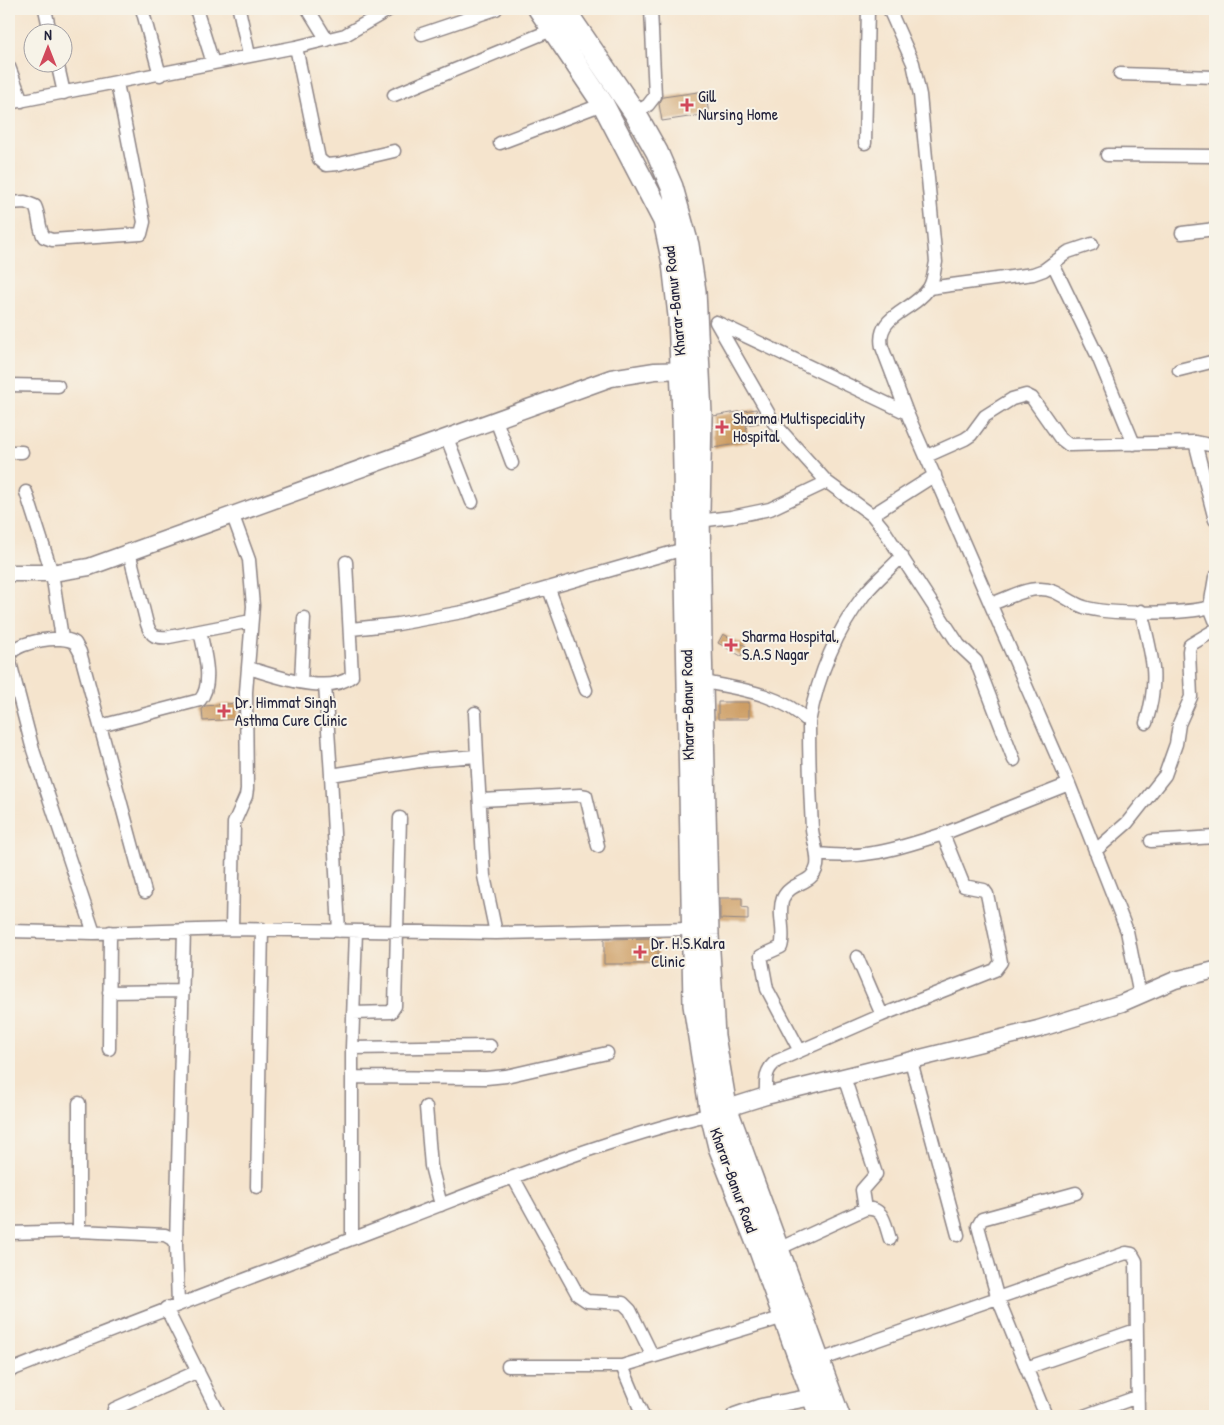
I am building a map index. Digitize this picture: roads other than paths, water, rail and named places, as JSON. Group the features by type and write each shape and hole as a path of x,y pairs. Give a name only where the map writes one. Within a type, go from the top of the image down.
{"highway":[{"name":"Kharar-Banur Road","path":"540,9 603,104 664,221 673,263 698,319 690,370 684,549 694,1005 718,1111 719,1148 784,1317 821,1403"},
{"path":"564,9 636,113 657,152 672,187 688,244 698,319"},
{"path":"690,370 701,414 699,521 710,977 718,1111 778,1249 821,1363 821,1403 839,1416"}],"street":[{"path":"45,9 48,22"},
{"path":"142,9 160,75"},
{"path":"196,9 213,62"},
{"path":"239,9 249,55"},
{"path":"308,9 327,40"},
{"path":"9,103 160,75 249,55 296,48 345,35 390,9"},
{"path":"422,34 496,9"},
{"path":"636,113 652,102 656,91 651,9"},
{"path":"865,143 868,9"},
{"path":"890,9 913,63 922,109 936,262 928,288 916,301 883,326 879,336 908,413 1069,784 1096,851 1131,943 1140,996"},
{"path":"394,95 554,29"},
{"path":"296,48 319,159 326,165 339,164 394,150"},
{"path":"9,67 22,100"},
{"path":"59,72 64,93"},
{"path":"1120,74 1215,77"},
{"path":"9,203 25,202 35,206 39,213 41,232 44,238 52,240 141,234 144,222 117,83"},
{"path":"500,144 603,104"},
{"path":"1107,154 1215,156"},
{"path":"1182,233 1215,229"},
{"path":"928,288 1033,274 1052,264 1068,252 1092,244"},
{"path":"1052,264 1098,357 1134,444"},
{"path":"698,319 908,413"},
{"path":"698,319 774,423 827,482 872,515 902,556 959,645 976,661 1014,760"},
{"path":"1179,370 1215,361"},
{"path":"9,573 52,573 89,567 611,378 655,371 690,370"},
{"path":"9,385 58,386"},
{"path":"927,456 965,439 971,435 985,416 1012,399 1026,395 1032,398 1060,438 1069,445 1195,442 1215,446"},
{"path":"496,420 512,463"},
{"path":"447,438 472,502"},
{"path":"1195,442 1215,520"},
{"path":"9,452 22,452"},
{"path":"872,515 935,475"},
{"path":"699,521 731,518 770,509 827,482"},
{"path":"26,492 52,573 62,638"},
{"path":"232,929 234,823 246,796 247,789 246,692 253,606 249,560 234,516"},
{"path":"351,629 438,618 550,589 601,572 684,549"},
{"path":"129,552 150,633 156,638 251,621"},
{"path":"800,1051 767,989 761,956 764,953 781,947 783,899 791,889 815,875 818,854 812,829 809,722 813,701 826,663 848,618 866,594 902,556"},
{"path":"249,668 302,682 325,685 348,680 352,676 346,562"},
{"path":"1215,577 1210,607 1215,620"},
{"path":"991,604 1040,588 1062,594 1086,608 1192,611 1210,607"},
{"path":"550,589 586,690"},
{"path":"1141,611 1155,669 1154,694 1146,723"},
{"path":"302,682 304,618"},
{"path":"1096,851 1127,823 1165,775 1170,764 1179,724 1191,697 1188,651 1190,645 1215,630"},
{"path":"100,726 200,700 205,694 206,671 200,631"},
{"path":"94,933 33,750 10,662 10,654 15,647 62,638 76,643 145,892"},
{"path":"704,682 774,698 798,711 809,722"},
{"path":"325,685 332,774 338,931"},
{"path":"475,713 484,876 496,933"},
{"path":"332,774 426,760 478,756"},
{"path":"818,854 864,856 890,851 943,834 1069,784"},
{"path":"481,800 586,796 598,846"},
{"path":"353,1013 391,1012 396,1006 400,818"},
{"path":"766,1096 769,1066 882,1015 995,970 1001,962 987,894 984,890 964,886 943,834"},
{"path":"1150,841 1215,837"},
{"path":"9,931 94,933 262,929 496,933 691,929"},
{"path":"257,1187 262,929"},
{"path":"184,930 176,1245 172,1306 198,1371 220,1416"},
{"path":"352,1239 352,1048 356,931"},
{"path":"109,1049 110,932"},
{"path":"857,956 882,1015"},
{"path":"9,1371 172,1306 441,1204 622,1140 766,1096 1038,1029 1140,996 1175,980 1215,970"},
{"path":"110,992 183,991"},
{"path":"352,1048 490,1046"},
{"path":"352,1077 486,1078 506,1076 607,1052"},
{"path":"910,1061 958,1236"},
{"path":"844,1077 876,1174 862,1190 866,1209"},
{"path":"78,1232 79,1102"},
{"path":"426,1107 431,1166 441,1204"},
{"path":"513,1177 578,1295 586,1301 623,1303 630,1310 652,1355"},
{"path":"1046,1416 997,1296 978,1234 978,1226 982,1219 1076,1193"},
{"path":"778,1249 872,1208 879,1210 890,1239"},
{"path":"9,1233 78,1232 165,1235 172,1239 176,1245"},
{"path":"821,1363 997,1296 1118,1254 1132,1254 1136,1261 1138,1416"},
{"path":"508,1366 622,1366 652,1355 784,1317"},
{"path":"1026,1368 1136,1330"},
{"path":"622,1366 643,1416"},
{"path":"113,1416 114,1409 198,1371"},
{"path":"1084,1416 1137,1397"},
{"path":"741,1415 821,1403"}],"place":[{"name":"Gill Nursing Home","path":"687,105"},
{"name":"Sharma Multispeciality Hospital","path":"722,427"},
{"name":"Sharma Hospital, S.A.S Nagar","path":"731,645"},
{"name":"Dr. Himmat Singh Asthma Cure Clinic","path":"224,711"},
{"name":"Dr. H.S.Kalra Clinic","path":"640,952"}]}
